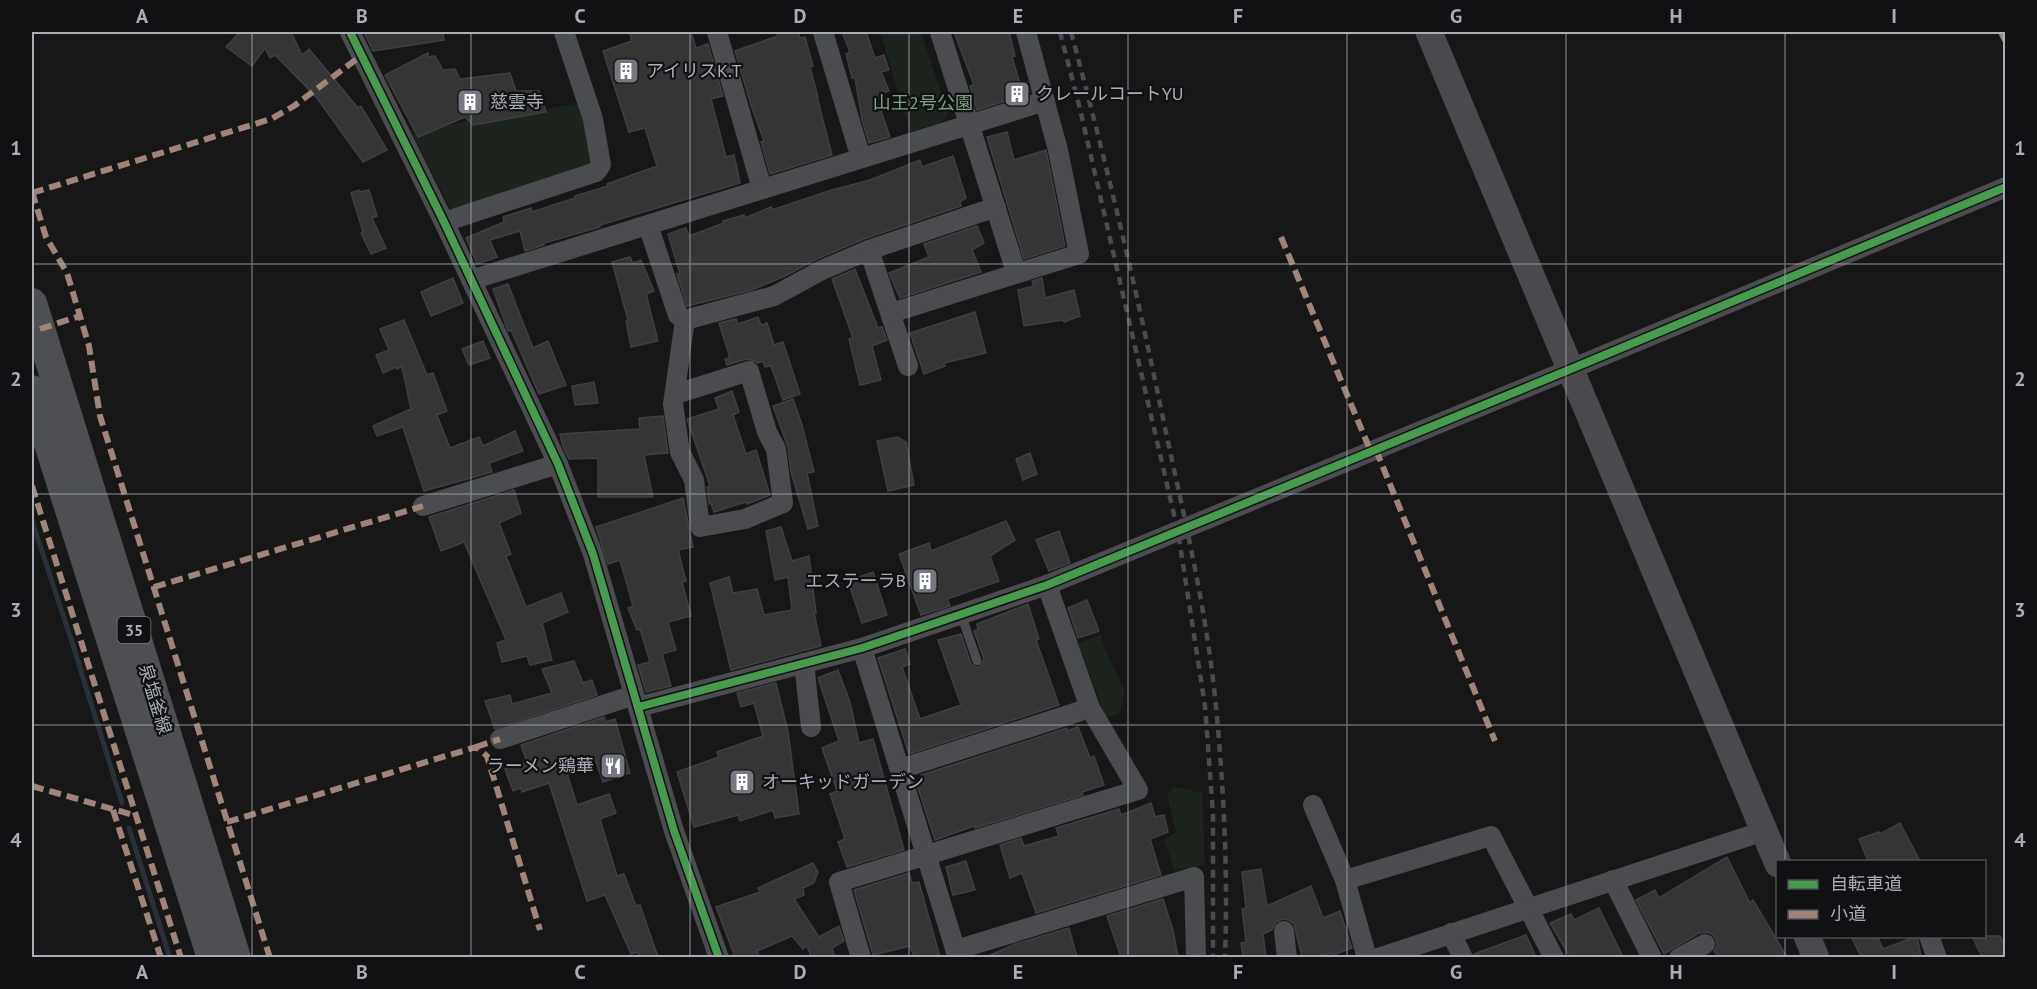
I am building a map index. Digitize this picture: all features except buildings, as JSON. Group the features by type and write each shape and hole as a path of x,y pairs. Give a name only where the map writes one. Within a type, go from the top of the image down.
{"main road":[{"path":"36,316 35,355 62,445 69,507"},
{"name":"泉塩釜線","path":"36,316 236,957"},
{"name":"泉塩釜線","path":"32,390 212,957"}],"street":[{"path":"350,32 444,222 558,464 593,554 674,831 719,957"},
{"path":"444,222 596,171 601,165 593,119 564,32"},
{"path":"717,32 762,189"},
{"path":"823,32 861,158"},
{"path":"940,32 1016,272"},
{"path":"891,313 1079,254 1058,150 1026,32"},
{"path":"1429,32 1776,860"},
{"path":"471,280 1045,101"},
{"path":"500,739 636,701 862,648 1047,585 2006,187"},
{"path":"648,225 678,315 686,320 774,296 822,270 869,250 996,207"},
{"path":"869,250 908,366"},
{"path":"676,394 749,371 767,432 776,449 783,503 745,519 700,527 694,480 680,452 673,404 686,320"},
{"path":"423,506 558,464"},
{"path":"861,957 839,882 1138,790 1090,708 1047,585"},
{"path":"862,648 957,954 1194,877 1196,957"},
{"path":"804,663 811,727"},
{"path":"900,768 1090,708"},
{"path":"1313,805 1345,880 1367,957"},
{"path":"1378,957 1764,831"},
{"path":"1345,880 1491,836 1554,957"},
{"path":"1613,880 1652,957"},
{"path":"1284,931 1287,957"},
{"path":"1451,933 1463,957"},
{"path":"1808,938 1816,957"},
{"path":"1930,938 1937,957"},
{"path":"1679,957 1705,944"}],"lane":[{"path":"961,614 977,661"}],"green space":[{"name":"山王2号公園","path":"880,32 921,32 948,114 942,122 910,132"},
{"path":"582,103 596,161 589,169 453,213 413,135 466,121"},
{"path":"1101,635 1105,650 1125,692 1119,714 1106,717 1078,643"},
{"path":"1175,787 1202,793 1205,865 1174,870 1164,839 1176,832 1167,795"}],"waterway":[{"path":"32,521 122,803"},
{"path":"129,828 170,958"}],"railway":[{"path":"1060,32 1178,532 1205,706 1213,814 1213,958"},
{"path":"1071,32 1109,178 1143,325 1187,529 1207,635 1216,707 1223,801 1226,864 1225,958"}],"marked path":[{"path":"2001,32 2006,42"},
{"path":"32,193 271,119 294,106 362,55"},
{"path":"32,192 46,237 67,273 89,346 100,416 270,958"},
{"path":"1281,237 1371,452"},
{"path":"40,329 80,316"},
{"path":"1376,450 1495,741"},
{"path":"32,486 181,958"},
{"path":"154,587 423,506"},
{"path":"476,747 500,739"},
{"path":"227,822 476,747 487,756 540,930"},
{"path":"32,786 137,816"},
{"path":"113,810 161,958"}],"cycle path":[{"path":"350,32 444,222 558,464 593,554 674,831 719,958"},
{"path":"638,707 862,648 1047,585 2006,187"}],"place":[{"name":"アイリスK.T","path":"626,71"},
{"name":"クレールコートYU","path":"1017,94"},
{"name":"慈雲寺","path":"470,102"},
{"name":"エステーラB","path":"925,581"},
{"name":"ラーメン鶏華","path":"613,766"},
{"name":"オーキッドガーデン","path":"742,782"}]}
